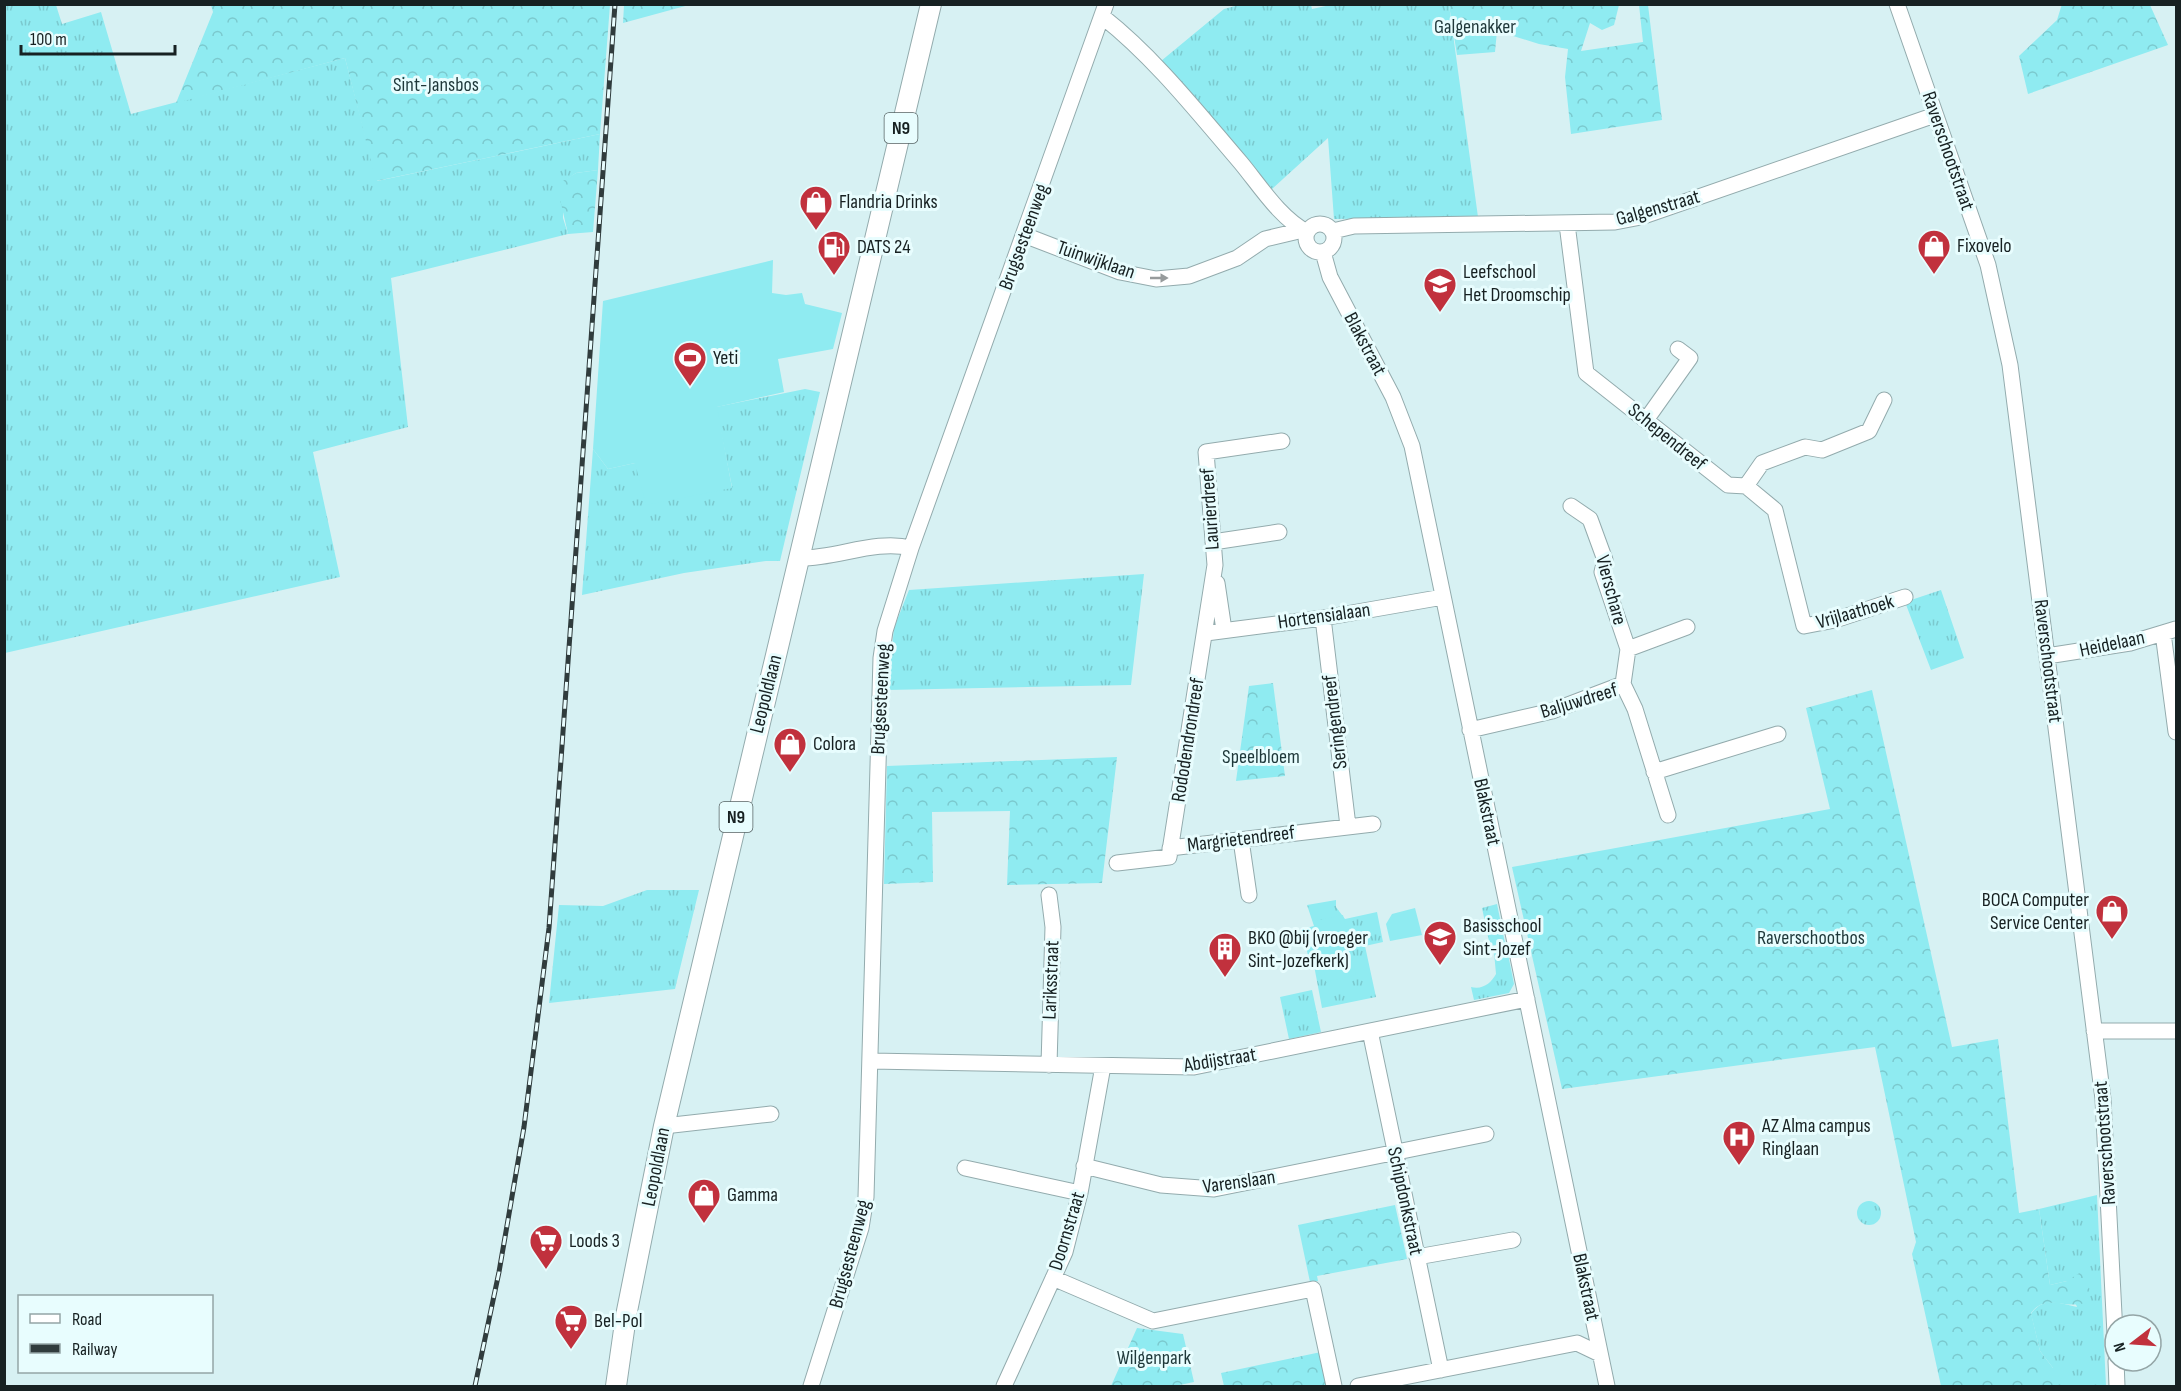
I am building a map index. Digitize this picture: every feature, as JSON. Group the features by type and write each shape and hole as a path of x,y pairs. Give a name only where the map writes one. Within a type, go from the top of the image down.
{"main road":[{"name":"Leopoldlaan","path":"616,1386 626,1316 664,1126 931,4"}],"street":[{"name":"Raverschootstraat","path":"1897,4 1988,265 2002,322 2048,656 2106,1132 2114,1313"},
{"path":"1104,11 1275,204 1305,231 1309,247 1323,252 1332,246 1333,231 1319,224 1305,231"},
{"name":"Brugsesteenweg","path":"811,1386 861,1228 868,1162 881,658 885,631 911,548 1104,11"},
{"name":"Galgenstraat","path":"1333,231 1354,226 1567,224 1615,222 1641,217 1935,115"},
{"name":"Schependreef","path":"1567,224 1586,373 1728,485 1746,486 1775,510 1804,626"},
{"name":"Tuinwijklaan","path":"1024,235 1120,272 1156,279 1189,276 1237,258 1266,239 1305,231"},
{"name":"Blakstraat","path":"1323,252 1330,277 1394,397 1412,446 1607,1386"},
{"path":"1646,420 1690,358 1678,349"},
{"path":"1746,486 1762,463 1805,447 1822,450 1869,431 1884,400"},
{"name":"Laurierdreef","path":"1224,630 1215,565 1206,452 1282,441"},
{"name":"Vierschare","path":"1571,506 1590,519 1605,560 1602,572 1628,649 1623,684"},
{"path":"1213,542 1279,532"},
{"path":"799,558 821,559 890,544 911,548"},
{"name":"Laurierdreef","path":"1206,633 1215,565"},
{"name":"Hortensialaan","path":"1206,633 1323,618 1443,597"},
{"name":"Vrijlaathoek","path":"1804,626 1835,620 1905,597"},
{"name":"Seringendreef","path":"1323,618 1348,826"},
{"path":"1628,649 1687,627"},
{"path":"2170,631 2176,732"},
{"name":"Heidelaan","path":"2048,656 2111,647 2170,631"},
{"name":"Rododendrondreef","path":"1170,848 1206,633"},
{"name":"Baljuwdreef","path":"1470,729 1552,711 1623,684 1635,709 1668,816"},
{"path":"1654,772 1778,734"},
{"name":"Margrietendreef","path":"1117,863 1169,857 1170,848 1373,824"},
{"path":"1241,840 1249,895"},
{"name":"Lariksstraat","path":"1049,895 1053,927 1049,1065"},
{"name":"Abdijstraat","path":"871,1061 1194,1067 1527,999"},
{"path":"2094,1031 2176,1030"},
{"name":"Schipdonkstraat","path":"1370,1031 1440,1370"},
{"name":"Doornstraat","path":"1004,1386 1065,1252 1080,1193 1103,1066"},
{"path":"664,1126 771,1114"},
{"name":"Varenslaan","path":"1084,1166 1161,1185 1214,1189 1486,1134"},
{"path":"965,1168 1080,1193"},
{"path":"1417,1257 1513,1240"},
{"path":"1053,1278 1153,1321 1313,1289 1334,1386"},
{"path":"1358,1386 1577,1343 1594,1325"},
{"path":"1577,1343 1600,1354"}],"green space":[{"path":"624,4 689,5 623,23"},
{"path":"1335,4 1449,5 1478,217 1334,219 1328,138 1272,189 1161,61 1224,9 1239,5 1311,5 1312,9"},
{"path":"2062,4 2150,5 2168,45 2028,94 2019,56 2057,20"},
{"path":"4,5 56,5 62,24 101,12 131,114 345,58 377,181 600,134 598,170 576,173 563,182 563,218 568,234 391,278 408,427 313,452 340,577 5,653"},
{"name":"Sint-Jansbos","path":"211,5 610,5 600,134 376,181 345,58 176,103 213,12"},
{"name":"Galgenakker","path":"1449,5 1619,5 1614,25 1602,30 1590,23 1581,51 1643,42 1639,5 1648,5 1662,120 1571,134 1565,77 1568,49 1539,44 1497,31 1495,52 1457,55"},
{"path":"598,170 593,232 568,234 560,199 563,181 576,173"},
{"name":"Yeti","path":"773,260 772,293 786,295 802,293 805,304 842,313 833,349 778,359 784,392 717,407 732,488 646,505 635,463 608,469 593,449 603,301"},
{"path":"805,389 820,392 780,561 684,573 582,595 593,449 608,469 635,463 732,487 716,407"},
{"path":"1144,574 1131,685 888,690 894,628 909,590"},
{"path":"1941,590 1964,658 1931,670 1905,602"},
{"name":"Speelbloem","path":"1273,683 1285,776 1236,781 1249,686"},
{"name":"Raverschootbos","path":"1872,690 1952,1047 1998,1039 2019,1213 2039,1209 2050,1285 2067,1281 2081,1272 2091,1292 2087,1302 2072,1305 2043,1304 2031,1313 2040,1351 2053,1368 2053,1386 1941,1386 1912,1254 1916,1242 1875,1047 1562,1089 1512,867 1830,809 1806,708"},
{"path":"1117,757 1102,883 1007,885 1010,811 932,812 933,882 884,884 887,766"},
{"path":"647,890 699,890 675,989 549,1003 559,905 603,906"},
{"path":"1336,900 1336,907 1345,919 1377,912 1383,942 1365,946 1376,997 1322,1008 1313,960 1309,960 1302,929 1314,926 1307,905"},
{"path":"1497,904 1505,943 1490,946 1482,908"},
{"path":"1415,908 1422,935 1390,941 1386,924 1392,914"},
{"path":"1343,915 1356,975 1326,982 1314,921"},
{"path":"1507,949 1514,984 1509,993 1474,1000 1471,987 1483,987 1492,980 1496,974 1494,952"},
{"path":"1312,990 1321,1032 1289,1039 1280,997"},
{"path":"2097,1195 2103,1373 2105,1373 2106,1386 2053,1386 2053,1368 2040,1351 2031,1314 2041,1305 2052,1302 2077,1307 2067,1281 2050,1285 2039,1209"},
{"path":"1869,1201 1874,1202 1880,1208 1880,1218 1874,1224 1869,1225 1864,1224 1858,1218 1857,1213 1858,1208 1864,1202"},
{"path":"1395,1205 1407,1259 1317,1276 1318,1281 1310,1282 1298,1225"},
{"name":"Wilgenpark","path":"1137,1328 1183,1334 1194,1382 1175,1386 1111,1386"},
{"name":"Wilgenpark","path":"1321,1352 1328,1386 1224,1386 1221,1373"}],"railway":[{"path":"475,1386 499,1272 524,1127 549,928 615,4"}],"place":[{"name":"Flandria Drinks","path":"816,231"},
{"name":"Fixovelo","path":"1934,275"},
{"name":"DATS 24","path":"834,276"},
{"name":"Leefschool Het Droomschip","path":"1440,313"},
{"name":"Yeti","path":"690,387"},
{"name":"Colora","path":"790,773"},
{"name":"BOCA Computer Service Center","path":"2112,940"},
{"name":"Basisschool Sint-Jozef","path":"1440,966"},
{"name":"BKO @bij (vroeger Sint-Jozefkerk)","path":"1225,978"},
{"name":"AZ Alma campus Ringlaan","path":"1739,1166"},
{"name":"Gamma","path":"704,1224"},
{"name":"Loods 3","path":"546,1270"},
{"name":"Bel-Pol","path":"571,1350"}]}
